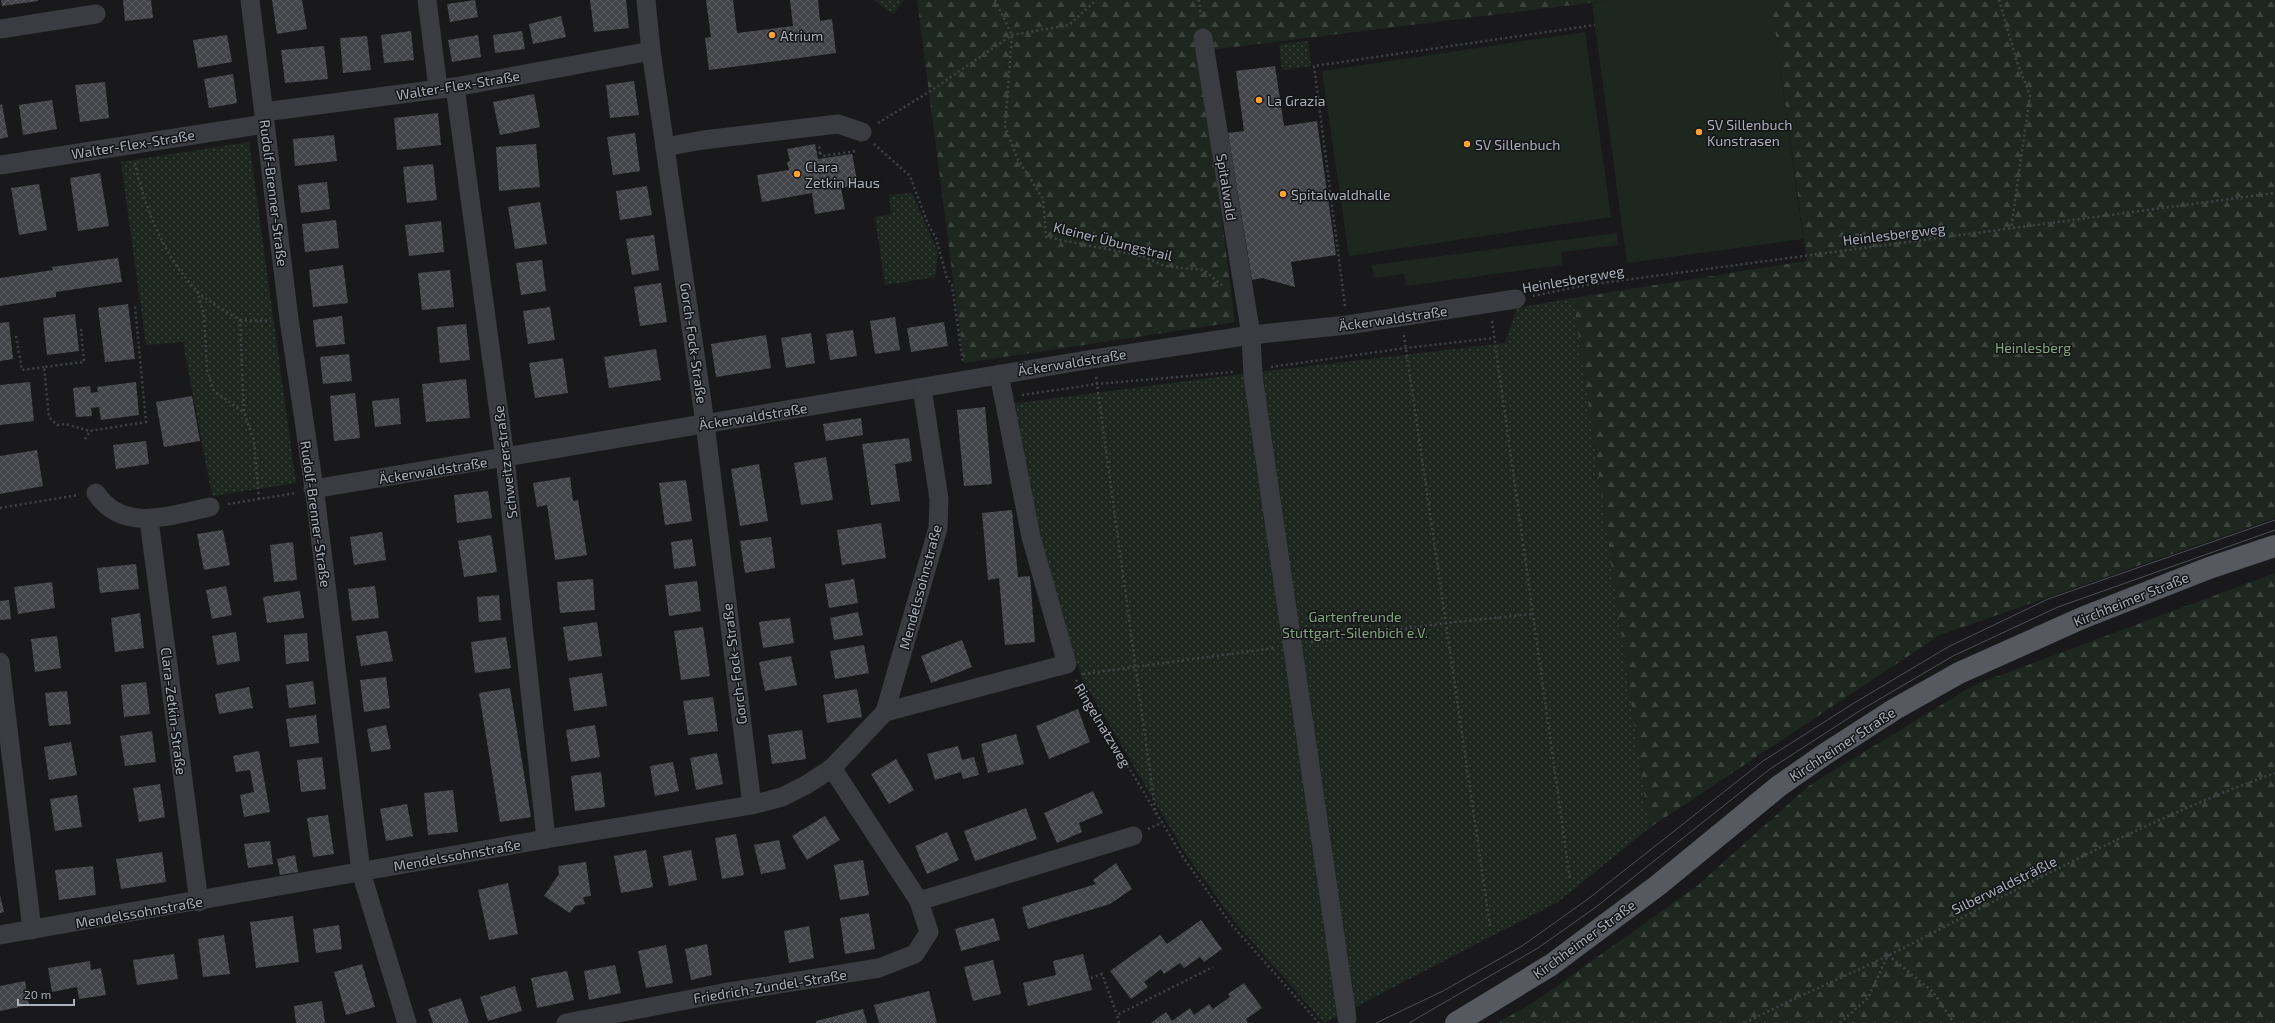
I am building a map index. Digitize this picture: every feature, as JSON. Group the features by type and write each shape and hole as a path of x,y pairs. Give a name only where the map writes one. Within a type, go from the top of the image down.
{"main road":[{"name":"Kirchheimer Straße","path":"1456,1023 1551,965 1657,886 1779,786 1825,754 1896,709 1959,673 2082,618 2208,568 2275,546"}],"street":[{"name":"Rudolf-Brenner-Straße","path":"250,0 289,319 313,490 361,872 407,1023"},
{"name":"Schweitzerstraße","path":"427,0 446,88 505,458 546,839"},
{"name":"Gorch-Fock-Straße","path":"646,0 651,52 705,423 752,805"},
{"path":"0,29 96,14"},
{"name":"Spitalwald","path":"1203,38 1251,335 1253,377 1347,1018"},
{"name":"Walter-Flex-Straße","path":"0,165 132,144 265,118 651,52"},
{"path":"665,147 703,140 838,124 866,136"},
{"name":"Äckerwaldstraße","path":"313,490 1093,359 1251,335 1347,325 1516,299"},
{"path":"885,712 1059,666 1031,537 999,374"},
{"name":"Mendelssohnstraße","path":"0,935 199,902 546,839 752,805 782,797 800,788 832,768 885,712 938,528 939,499 922,388"},
{"path":"96,493 104,505 114,512 149,520 210,507"},
{"name":"Clara-Zetkin-Straße","path":"149,520 199,902"},
{"path":"0,662 32,930"},
{"name":"Friedrich-Zundel-Straße","path":"566,1023 723,992 878,968 915,954 929,932 919,901 832,768"},
{"path":"919,901 1133,836"}],"path":[{"path":"995,0 1012,35"},
{"path":"808,158 807,156 821,152 822,156 862,150 866,136 1012,35 1069,25 1096,0"},
{"path":"1999,0 2017,62 2030,95 2011,229"},
{"path":"1347,325 1314,66 1595,25"},
{"name":"Kleiner Übungstrail","path":"1012,35 1004,126 1017,158 1043,199 1046,237 1142,256 1164,266 1204,270 1226,289"},
{"path":"866,136 910,176 928,224 936,238 947,278 952,285 965,380"},
{"path":"132,144 141,192 166,249 197,291 240,320 265,322 289,319"},
{"name":"Heinlesbergweg","path":"1516,299 1595,284 2275,193"},
{"path":"197,291 204,315 206,370 214,392 244,412"},
{"path":"1489,304 1570,880"},
{"path":"44,367 49,417 57,425 65,424 90,431 146,422 135,306"},
{"path":"1402,317 1490,926"},
{"path":"240,320 244,412 254,441 259,499"},
{"path":"16,336 22,370 84,362 81,329"},
{"path":"1093,359 1156,816"},
{"path":"84,439 90,431"},
{"path":"210,507 313,490"},
{"path":"0,508 96,493"},
{"name":"Ringelnatzweg","path":"1059,666 1156,816 1230,923 1319,1023"},
{"name":"Silberwaldsträßle","path":"1745,1023 1888,955 1999,898 2179,811 2275,773"},
{"path":"1840,1023 1868,998 1888,955 1933,992 1954,1023"},
{"path":"1117,1015 1213,967"},
{"path":"1091,978 1102,974 1117,1015 1118,1023"}],"green space":[{"path":"874,0 904,0 893,14"},
{"path":"917,0 1614,0 1200,51 1235,322 964,363"},
{"name":"SV Sillenbuch Kunstrasen","path":"1614,0 1771,0 1803,239 1627,263 1592,3"},
{"name":"Heinlesberg","path":"1771,0 2275,0 2275,518 1940,635 1649,828 1573,298 1807,261"},
{"name":"SV Sillenbuch","path":"1585,32 1611,217 1349,256 1322,71"},
{"path":"1308,41 1311,66 1282,70 1279,44"},
{"path":"249,142 296,483 212,496 183,342 146,345 121,162"},
{"path":"912,193 938,252 935,277 885,285 875,217 891,214 889,195"},
{"path":"1617,233 1618,245 1561,252 1562,265 1406,286 1404,274 1374,278 1372,265"},
{"name":"Gartenfreunde Stuttgart-Silenbich e.V.","path":"1573,298 1649,828 1558,902 1324,1023 1234,921 1187,856 1082,679 1038,537 1011,404 1242,374 1505,343 1517,308"},
{"path":"2275,573 2275,1023 1497,1023 1533,1003 1697,886 1810,785 1974,685"}],"building":[{"path":"1,0 38,0 38,1 2,6"},
{"path":"123,0 151,0 153,18 125,21"},
{"path":"272,0 302,0 307,29 277,34"},
{"path":"475,0 478,17 450,22 447,4"},
{"path":"590,0 626,0 629,28 594,32"},
{"name":"Atrium","path":"706,0 733,0 737,33 793,26 790,0 818,0 820,21 832,19 836,53 709,70 705,38 711,37"},
{"path":"561,16 566,37 533,44 529,24"},
{"path":"411,31 414,60 384,63 381,35"},
{"path":"522,31 525,49 495,53 493,35"},
{"path":"227,35 232,62 198,68 193,40"},
{"path":"478,35 481,57 452,62 448,40"},
{"path":"367,36 371,70 343,73 340,38"},
{"path":"324,46 328,79 285,83 281,50"},
{"name":"Spitalwaldhalle","path":"1275,66 1284,126 1317,121 1336,255 1291,262 1295,287 1262,278 1252,280 1228,133 1244,131 1236,71"},
{"path":"233,74 237,103 209,108 204,79"},
{"path":"634,81 639,115 610,118 606,85"},
{"path":"105,82 109,118 80,122 75,85"},
{"path":"534,94 540,127 500,135 493,102"},
{"path":"52,100 57,129 23,135 19,105"},
{"path":"2,104 8,137 0,139 0,105"},
{"path":"438,113 441,145 397,150 394,118"},
{"path":"635,133 640,171 613,175 607,137"},
{"path":"334,135 337,161 295,166 293,139"},
{"path":"536,144 540,187 499,191 496,147"},
{"path":"815,144 818,159 852,154 858,185 841,188 845,209 815,214 812,193 762,202 757,175 789,170 787,162 790,161 787,149"},
{"path":"433,164 437,200 407,203 403,167"},
{"path":"100,173 109,226 78,231 70,178"},
{"path":"327,182 330,209 301,213 298,185"},
{"path":"39,184 47,230 19,235 11,188"},
{"path":"647,186 652,215 620,220 616,191"},
{"path":"540,202 547,244 515,249 508,207"},
{"path":"336,220 339,248 305,252 302,224"},
{"path":"441,221 444,252 409,256 405,225"},
{"path":"1861,233 1863,242 1857,244 1855,234"},
{"path":"654,235 659,270 632,275 626,239"},
{"path":"118,258 122,282 56,292 56,297 0,306 0,278 53,270 52,267"},
{"path":"542,260 546,291 521,295 516,263"},
{"path":"343,265 348,303 313,307 309,270"},
{"path":"450,270 454,307 422,310 418,273"},
{"path":"661,283 667,322 640,326 634,287"},
{"path":"128,304 135,359 105,362 98,308"},
{"path":"550,307 555,340 528,344 523,311"},
{"path":"75,314 79,351 47,355 43,318"},
{"path":"342,316 345,344 316,347 313,320"},
{"path":"895,317 900,350 875,354 870,321"},
{"path":"9,322 13,359 0,361 0,323"},
{"path":"944,322 948,346 911,352 907,328"},
{"path":"466,324 470,360 440,363 437,327"},
{"path":"853,330 857,356 830,360 826,334"},
{"path":"811,333 815,363 786,368 781,338"},
{"path":"766,335 771,368 716,377 711,344"},
{"path":"656,349 661,380 609,388 604,357"},
{"path":"349,354 352,381 323,384 320,357"},
{"path":"563,358 568,393 535,398 529,363"},
{"path":"466,379 470,418 426,422 422,384"},
{"path":"30,382 34,421 0,425 0,385"},
{"path":"136,382 139,415 101,420 99,407 91,408 92,416 76,417 73,388 90,386 91,393 98,392 97,387"},
{"path":"355,393 360,438 334,441 330,396"},
{"path":"192,396 200,441 164,447 156,402"},
{"path":"399,398 401,424 375,427 372,401"},
{"path":"985,407 992,484 964,486 957,410"},
{"path":"861,418 863,435 826,441 823,424"},
{"path":"909,438 912,461 895,464 900,501 871,505 862,444"},
{"path":"146,441 149,464 116,469 113,445"},
{"path":"37,450 43,486 0,494 0,456"},
{"path":"826,457 833,500 801,505 794,463"},
{"path":"759,464 768,521 740,526 731,469"},
{"path":"570,477 573,501 578,500 587,555 555,560 547,505 537,507 533,483"},
{"path":"686,480 692,521 665,525 659,483"},
{"path":"488,491 492,518 457,523 454,495"},
{"path":"1012,510 1018,577 1030,576 1035,642 1005,645 999,578 988,580 982,513"},
{"path":"881,523 886,558 842,565 837,530"},
{"path":"223,530 230,565 204,570 197,534"},
{"path":"382,532 386,560 354,565 350,537"},
{"path":"491,535 497,572 464,577 458,541"},
{"path":"771,537 775,568 745,573 740,541"},
{"path":"692,539 696,566 674,569 671,542"},
{"path":"293,542 297,580 274,582 270,545"},
{"path":"136,564 139,589 100,593 97,568"},
{"path":"593,579 595,610 560,613 557,582"},
{"path":"854,579 858,603 829,608 825,584"},
{"path":"697,581 701,611 669,616 665,585"},
{"path":"52,582 55,608 18,614 14,587"},
{"path":"226,586 232,615 212,619 206,590"},
{"path":"375,586 379,618 352,621 348,589"},
{"path":"300,591 304,618 267,623 263,597"},
{"path":"499,595 501,620 479,622 477,597"},
{"path":"9,600 11,619 0,620 0,601"},
{"path":"858,612 863,635 834,640 830,618"},
{"path":"140,613 144,648 115,652 111,618"},
{"path":"790,618 794,643 763,648 759,622"},
{"path":"597,622 602,656 568,661 563,627"},
{"path":"703,627 710,676 681,680 674,631"},
{"path":"387,631 393,661 361,666 356,636"},
{"path":"236,632 240,661 217,665 212,636"},
{"path":"307,633 309,661 286,664 284,635"},
{"path":"57,636 61,668 35,672 31,639"},
{"path":"506,637 511,668 475,673 471,642"},
{"path":"962,640 972,667 931,683 921,656"},
{"path":"864,645 869,673 835,679 830,651"},
{"path":"791,656 797,685 765,691 759,662"},
{"path":"602,673 607,706 574,711 569,678"},
{"path":"386,677 390,708 364,712 360,680"},
{"path":"313,681 316,704 289,708 286,685"},
{"path":"146,682 150,714 124,717 121,685"},
{"path":"249,687 253,708 219,714 215,694"},
{"path":"510,688 531,817 500,822 479,693"},
{"path":"857,689 862,717 827,723 823,695"},
{"path":"67,691 71,724 49,726 45,693"},
{"path":"713,697 718,731 688,735 683,701"},
{"path":"1078,709 1090,742 1049,759 1036,726"},
{"path":"316,715 319,743 290,747 286,719"},
{"path":"386,725 391,749 371,752 367,729"},
{"path":"595,725 600,757 571,762 566,730"},
{"path":"802,730 806,759 772,764 768,735"},
{"path":"152,731 156,762 125,766 120,736"},
{"path":"1016,734 1024,764 988,773 981,744"},
{"path":"71,742 77,775 49,780 44,747"},
{"path":"958,746 962,760 974,757 979,775 963,779 961,772 935,780 927,754"},
{"path":"259,751 270,812 244,817 240,795 254,792 250,770 236,772 233,756"},
{"path":"717,753 723,784 696,790 690,758"},
{"path":"322,757 326,789 301,792 297,760"},
{"path":"896,759 914,790 889,804 871,774"},
{"path":"673,762 679,791 655,796 650,766"},
{"path":"601,772 605,807 575,811 571,776"},
{"path":"160,784 165,817 139,822 133,788"},
{"path":"453,790 458,832 428,835 424,793"},
{"path":"1093,791 1103,813 1079,823 1082,832 1057,843 1044,813"},
{"path":"77,795 82,827 55,831 50,799"},
{"path":"407,804 413,836 386,841 380,809"},
{"path":"1026,808 1037,839 975,861 964,831"},
{"path":"328,815 334,854 313,857 307,818"},
{"path":"825,816 840,840 807,860 792,836"},
{"path":"947,832 959,860 927,874 915,846"},
{"path":"736,834 744,875 722,879 715,838"},
{"path":"779,840 786,869 761,874 754,845"},
{"path":"270,841 273,864 248,868 244,844"},
{"path":"646,850 653,887 621,893 614,856"},
{"path":"691,850 697,880 669,886 663,856"},
{"path":"162,852 166,882 121,889 116,859"},
{"path":"295,855 298,872 280,875 277,859"},
{"path":"863,860 869,895 840,900 834,865"},
{"path":"586,862 591,896 583,897 585,904 575,906 570,913 544,896 559,874 558,866"},
{"path":"1116,863 1132,889 1110,904 1028,929 1022,907 1096,884 1093,880"},
{"path":"93,866 96,895 59,900 55,870"},
{"path":"508,883 518,934 489,940 478,890"},
{"path":"0,895 4,912 0,913"},
{"path":"869,913 875,949 845,954 840,918"},
{"path":"293,916 299,962 256,968 250,922"},
{"path":"994,918 1000,940 961,951 955,929"},
{"path":"1201,920 1222,949 1204,962 1200,957 1184,968 1180,963 1164,974 1161,969 1144,982 1148,987 1131,999 1110,971 1160,935 1167,944"},
{"path":"339,925 342,949 316,953 313,929"},
{"path":"809,926 814,958 789,963 784,931"},
{"path":"224,935 230,974 203,977 198,939"},
{"path":"707,944 712,975 691,980 685,949"},
{"path":"666,945 673,983 646,988 638,951"},
{"path":"174,954 178,979 137,985 133,960"},
{"path":"1083,954 1092,990 1028,1006 1023,983 1056,975 1053,961"},
{"path":"993,960 1001,994 973,1001 964,967"},
{"path":"90,961 91,970 101,968 106,995 79,999 77,987 52,992 48,968"},
{"path":"362,964 375,1007 346,1015 334,972"},
{"path":"615,965 621,993 589,1000 584,971"},
{"path":"567,971 574,1000 537,1008 531,978"},
{"path":"25,981 29,1005 0,1011 0,986"},
{"path":"1244,983 1262,1008 1246,1019 1248,1023 1151,1023 1166,1012 1172,1021 1190,1008 1194,1015 1209,1004 1213,1009 1230,997 1228,994"},
{"path":"515,986 522,1011 488,1021 480,997"},
{"path":"929,991 937,1023 879,1023 874,1005"},
{"path":"461,998 469,1023 433,1023 428,1009"},
{"path":"322,1001 325,1023 296,1023 294,1006"},
{"path":"863,1009 867,1023 816,1023 816,1021"}],"tram line":[{"path":"1376,1023 1443,991 1522,946 1588,899 1763,761 1854,703 1948,647 2048,599 2275,520"},
{"path":"1409,1023 1538,948 1596,907 1770,769 1861,710 1953,656 2058,607 2275,530"}],"place":[{"name":"Atrium","path":"772,35"},
{"name":"La Grazia","path":"1259,100"},
{"name":"SV Sillenbuch Kunstrasen","path":"1699,132"},
{"name":"SV Sillenbuch","path":"1467,144"},
{"name":"Clara Zetkin Haus","path":"797,174"},
{"name":"Spitalwaldhalle","path":"1283,194"}]}
